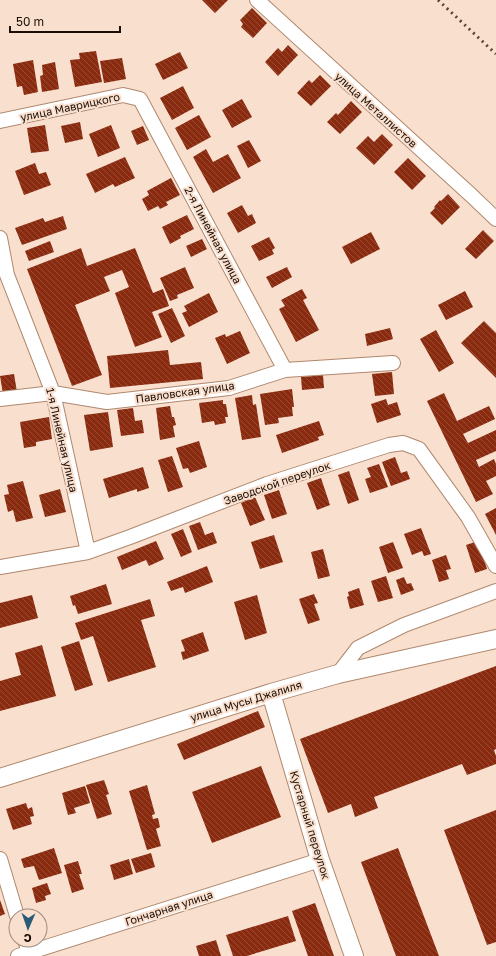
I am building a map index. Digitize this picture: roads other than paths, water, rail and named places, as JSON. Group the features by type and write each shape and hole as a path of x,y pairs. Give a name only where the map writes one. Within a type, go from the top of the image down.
{"street":[{"name":"улица Металлистов","path":"257,0 496,219"},
{"name":"улица Маврицкого","path":"0,121 123,95 140,99"},
{"name":"2-я Линейная улица","path":"140,99 285,370"},
{"name":"1-я Линейная улица","path":"0,238 4,275 53,393 88,552"},
{"name":"Павловская улица","path":"0,399 53,393 107,402 229,388 285,370 393,364"},
{"name":"Заводской переулок","path":"0,567 88,552 267,484 389,445 403,443 420,449 468,517 496,566"},
{"path":"338,674 358,648 404,625 496,591"},
{"name":"улица Мусы Джалиля","path":"0,778 271,693 338,674 496,639"},
{"name":"Кустарный переулок","path":"271,693 320,860 354,956"},
{"path":"0,859 15,908"},
{"name":"Гончарная улица","path":"25,951 320,860"}],"railway":[{"path":"438,0 496,54"}]}
